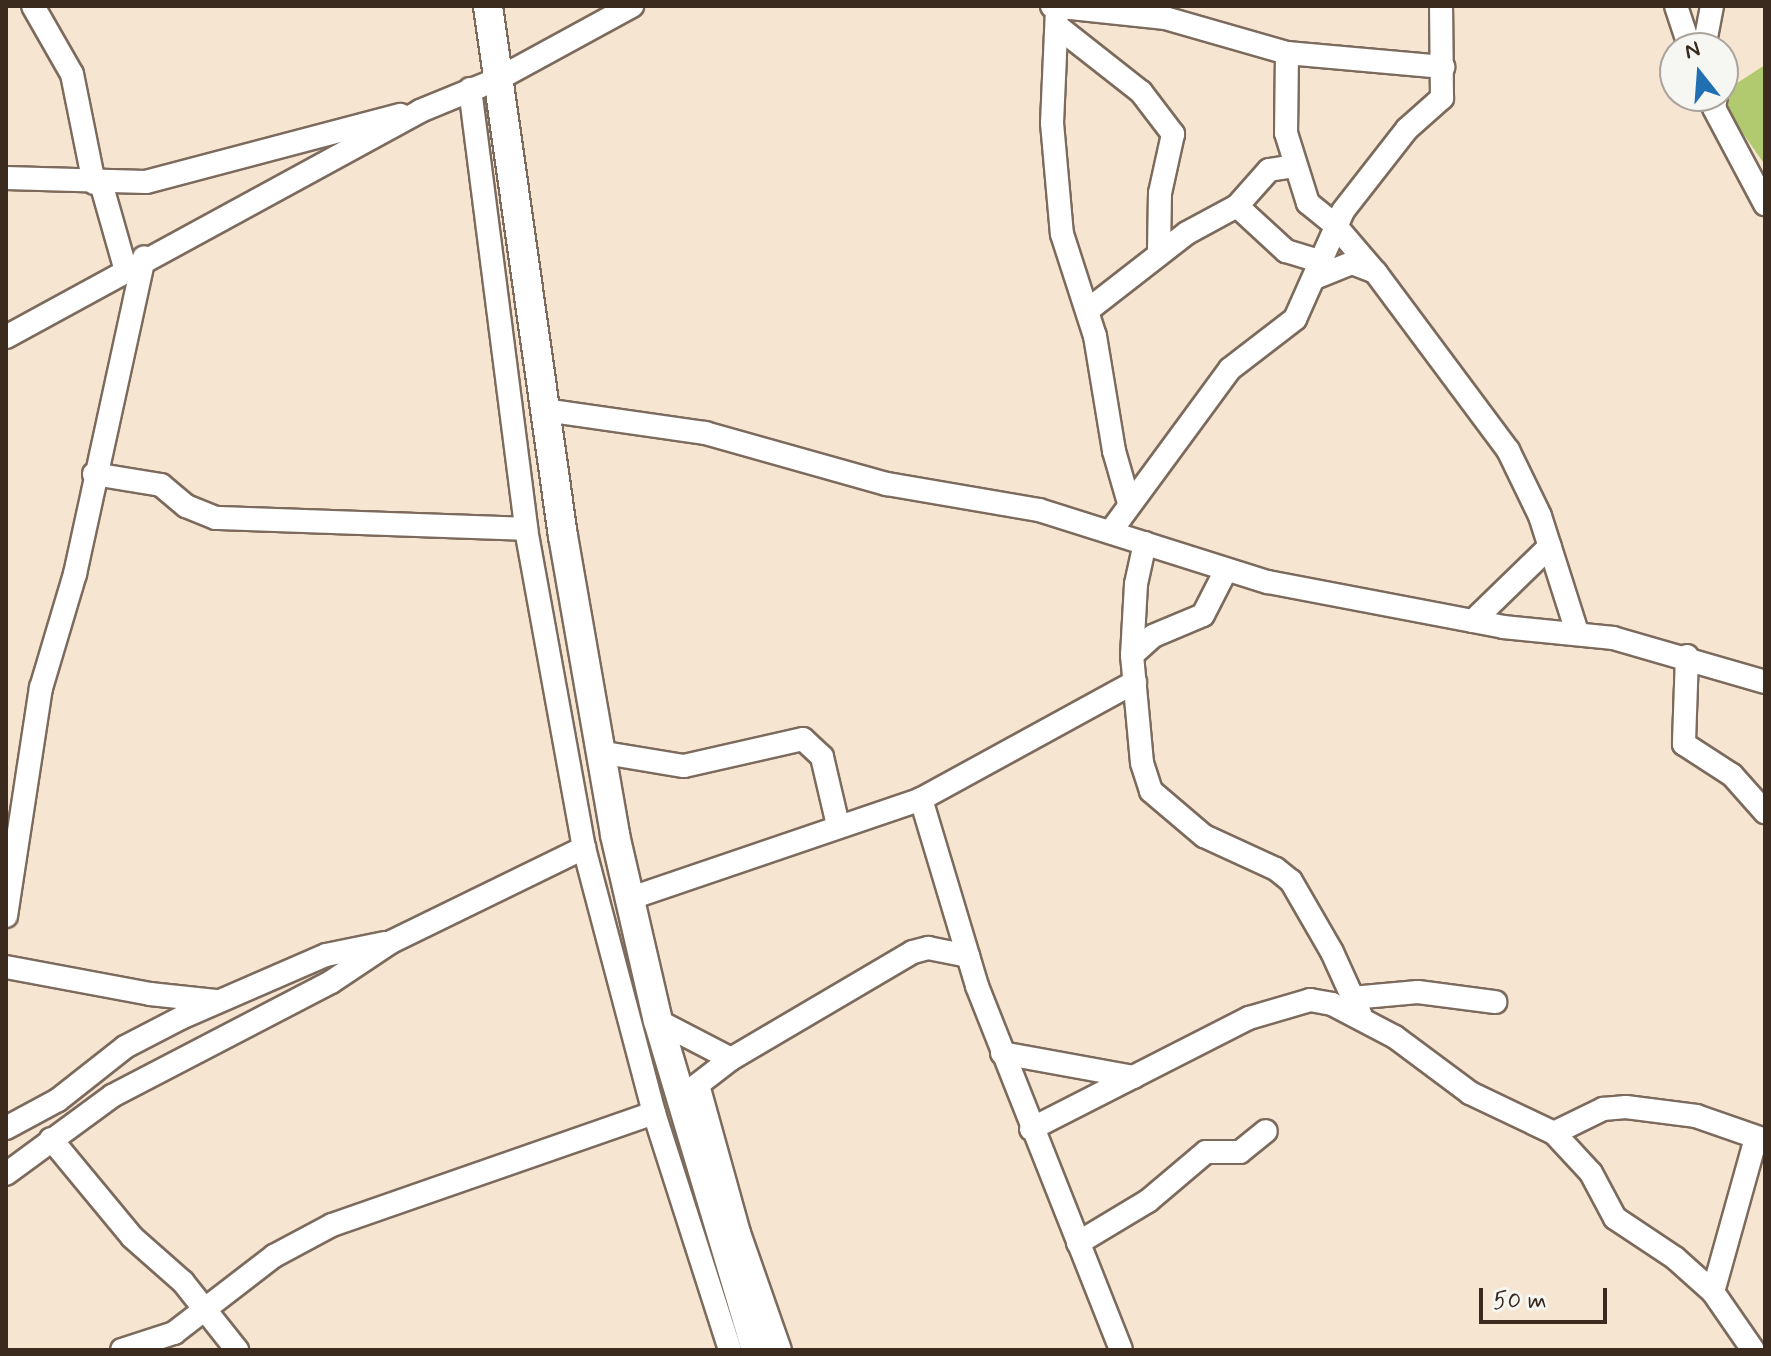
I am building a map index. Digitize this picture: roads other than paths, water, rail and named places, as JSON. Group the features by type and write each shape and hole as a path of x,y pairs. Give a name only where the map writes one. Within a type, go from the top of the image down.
{"main road":[{"path":"488,6 544,410 599,752 628,899 658,1021 688,1092 756,1350"}],"street":[{"path":"6,916 36,715 75,574 135,262 98,183 72,74 33,6"},
{"path":"6,337 135,262 420,111 498,79 606,14 632,6"},
{"path":"1111,531 1230,369 1295,319 1319,269 1334,224 1407,129 1442,98 1441,6"},
{"path":"1676,6 1685,32"},
{"path":"1707,32 1712,6"},
{"path":"1055,13 1165,18 1287,53 1443,67"},
{"path":"1055,13 1141,92 1173,134 1160,193 1159,253"},
{"path":"1055,13 1052,123 1062,234 1088,310 1114,451 1129,503"},
{"path":"1287,53 1283,104 1294,166 1308,203 1334,224 1376,273 1508,450 1550,546 1577,632"},
{"path":"470,89 526,529 584,848 654,1113 730,1350"},
{"path":"6,178 98,183 185,175 360,122 420,111"},
{"path":"1716,112 1765,204"},
{"path":"1088,310 1159,253 1237,206 1269,170 1294,166"},
{"path":"1237,206 1286,251 1319,269 1352,263 1376,273"},
{"path":"544,410 669,425 887,484 1039,510 1111,531 1225,572 1473,621 1577,632 1687,656 1765,682"},
{"path":"94,474 161,485 178,502 216,518 526,529"},
{"path":"1145,543 1132,655 1142,763 1158,802 1204,836 1276,869 1291,881 1332,952 1356,1007 1470,1093 1554,1133 1591,1173 1615,1218 1675,1258 1713,1292 1753,1350"},
{"path":"1473,621 1550,546"},
{"path":"1132,655 1153,636 1203,615 1225,572"},
{"path":"1687,656 1684,744 1732,775 1765,812"},
{"path":"628,899 921,799 1135,682"},
{"path":"599,752 684,766 803,739 822,757 838,825"},
{"path":"921,799 968,956 1002,1053 1121,1350"},
{"path":"6,1174 112,1096 331,982 391,942 584,848"},
{"path":"780,1350 688,1092 731,1059 928,948 956,911"},
{"path":"9,1122 58,1100 125,1047 221,1001 326,955 391,942"},
{"path":"928,948 968,956"},
{"path":"6,967 150,994 221,1001"},
{"path":"1031,1129 1209,1036 1282,1005 1310,1000 1356,1007 1418,992 1495,1002"},
{"path":"658,1021 731,1059"},
{"path":"1002,1053 1134,1077"},
{"path":"1554,1133 1603,1109 1626,1107 1696,1116 1761,1139 1713,1292"},
{"path":"122,1350 174,1333 274,1256 332,1225 654,1113"},
{"path":"1078,1243 1138,1208 1206,1152 1240,1152 1266,1131"},
{"path":"51,1139 132,1237 206,1309 237,1350"}]}
